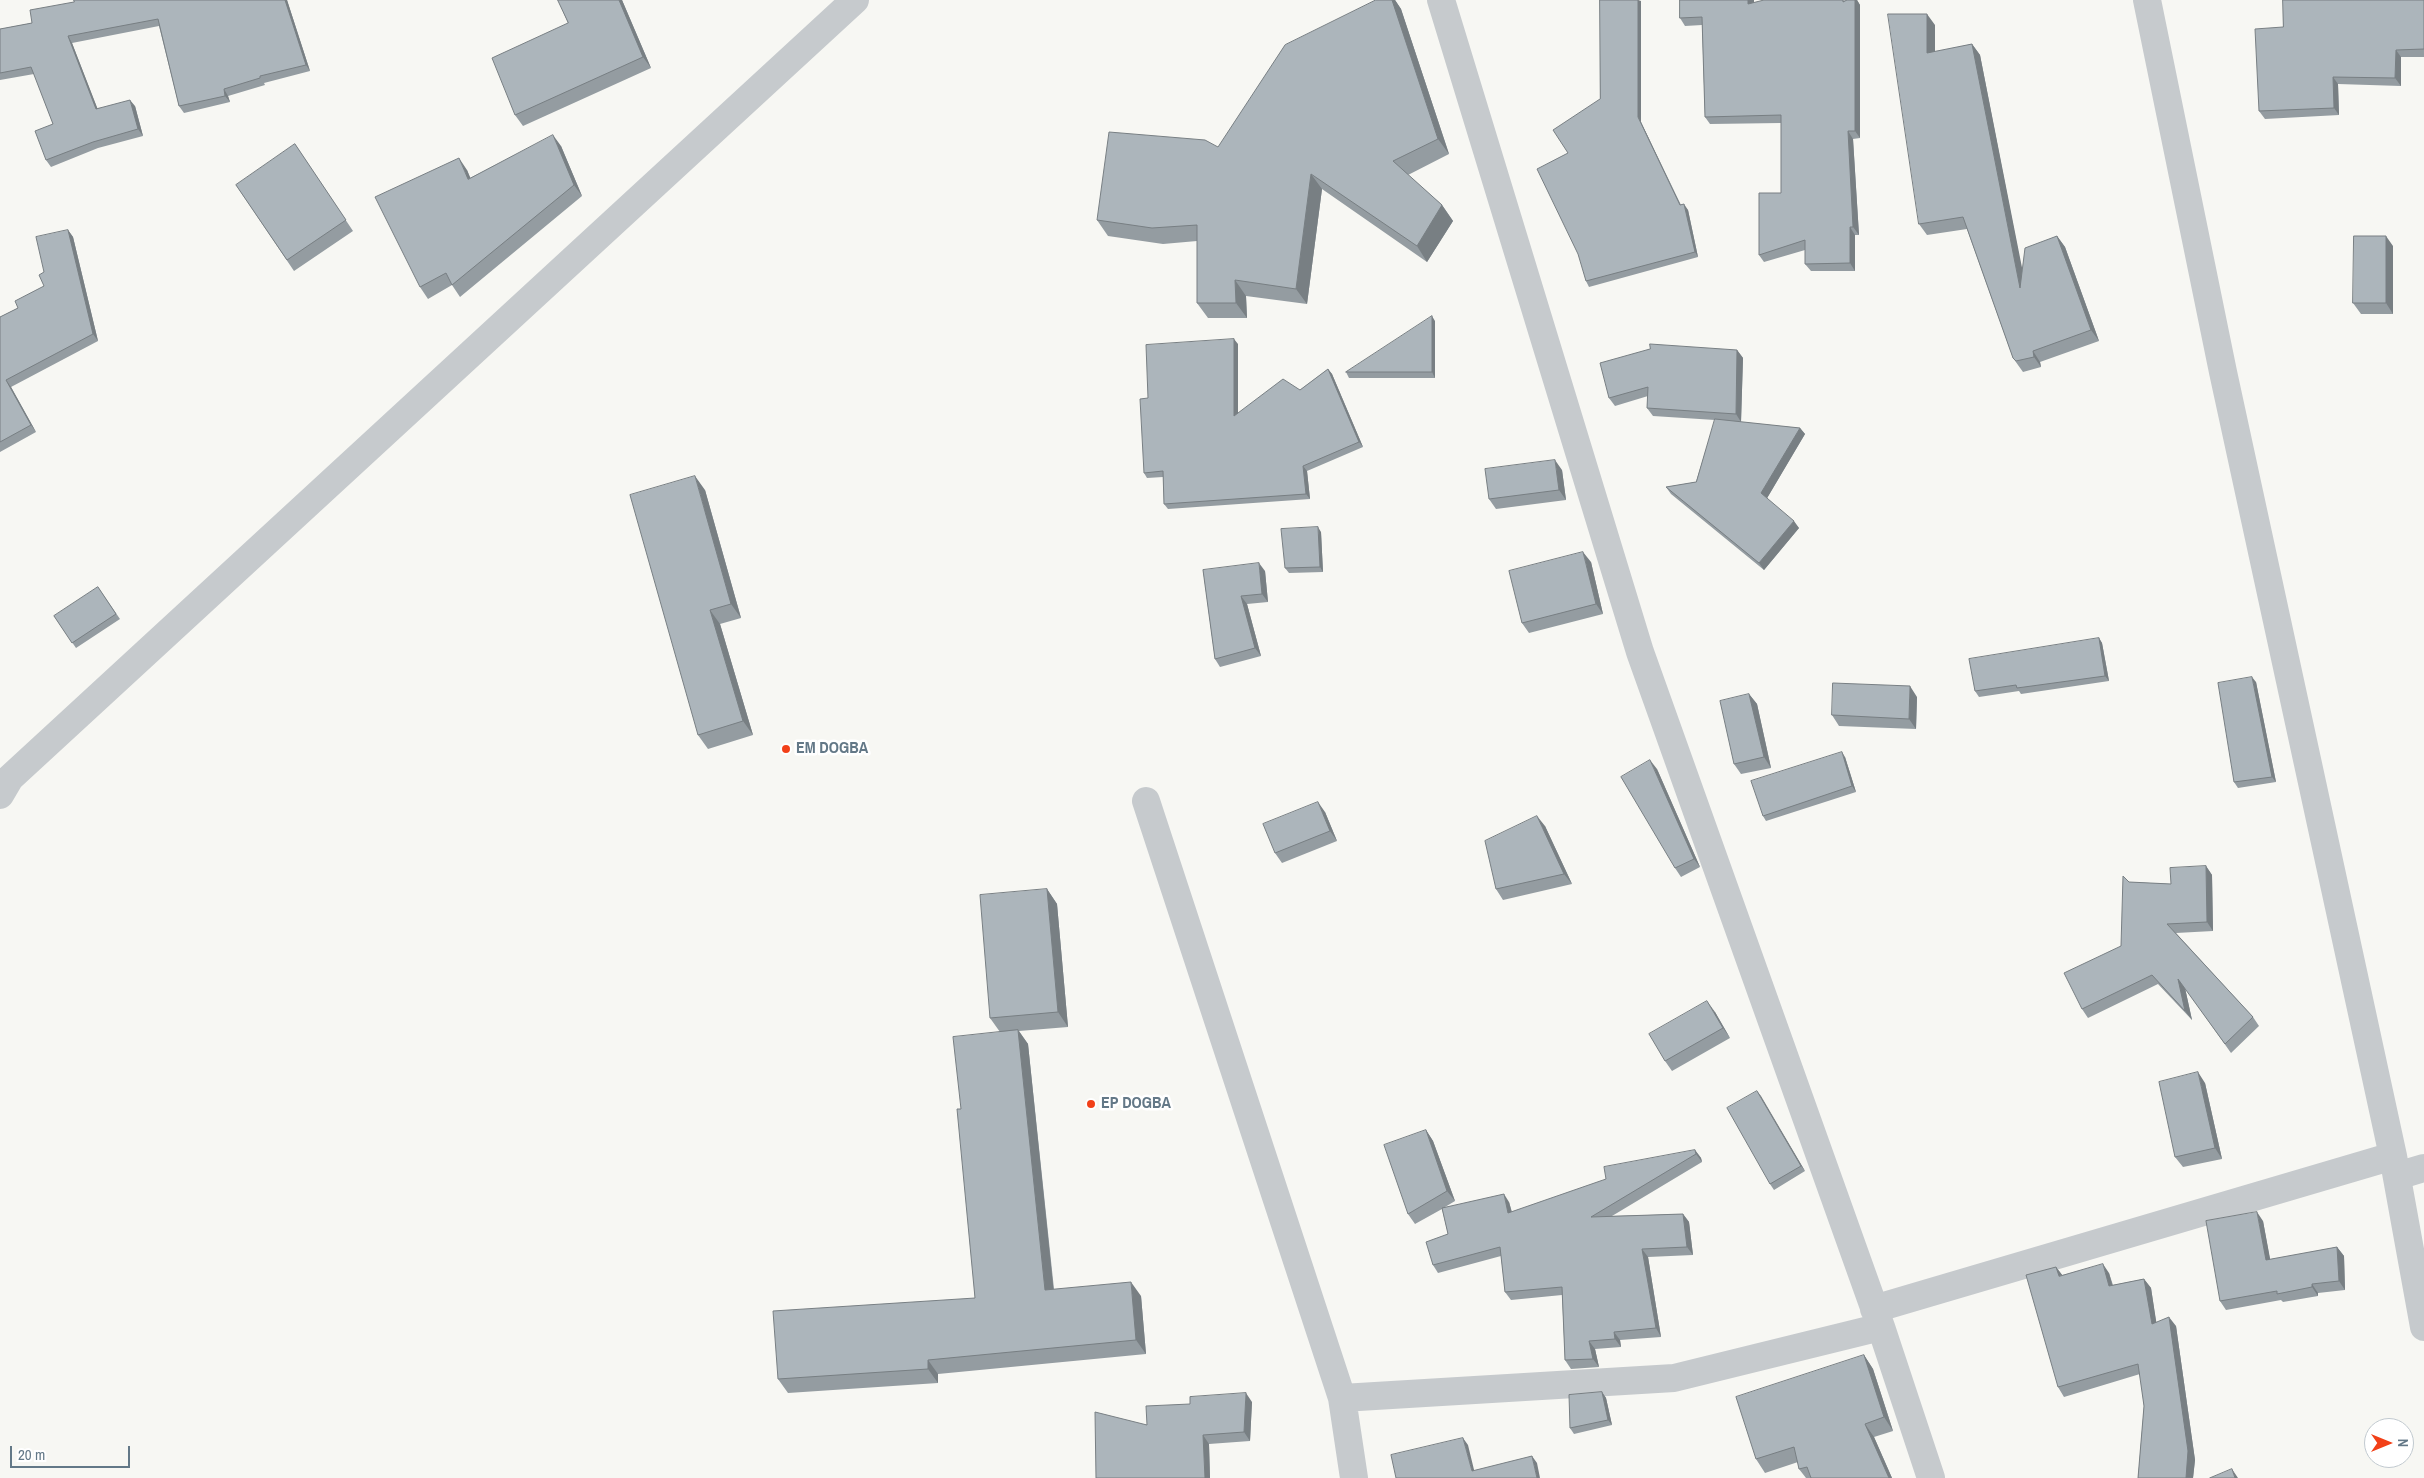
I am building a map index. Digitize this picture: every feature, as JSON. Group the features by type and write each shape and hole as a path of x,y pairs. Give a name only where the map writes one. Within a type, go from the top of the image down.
{"street":[{"path":"0,795 10,778 855,0"},
{"path":"1441,0 1640,652 1877,1318 1931,1478"},
{"path":"2147,0 2223,372 2395,1166 2424,1327"},
{"path":"1146,801 1342,1398 1354,1478"},
{"path":"1342,1398 1674,1378 2395,1166 2424,1168"}],"building":[{"path":"74,0 285,0 306,65 260,76 260,78 224,89 225,96 179,106 158,19 68,36 96,109 130,100 138,129 93,142 46,160 35,131 53,124 31,67 0,73 0,29 32,23 30,10 74,2"},
{"path":"558,0 619,0 643,57 515,115 492,58 568,23"},
{"path":"1376,0 1392,0 1438,139 1393,161 1442,205 1417,246 1311,174 1296,289 1235,280 1236,303 1197,303 1197,225 1152,228 1097,220 1109,132 1205,140 1218,147 1285,45"},
{"path":"1600,0 1638,0 1638,117 1680,205 1684,204 1695,252 1586,281 1578,254 1537,169 1568,153 1553,130 1600,99"},
{"path":"1680,0 1748,0 1748,4 1764,0 1843,0 1843,2 1855,0 1855,131 1848,131 1853,227 1850,227 1850,263 1805,264 1805,240 1759,255 1759,193 1781,193 1781,115 1705,117 1702,17 1680,18"},
{"path":"2283,0 2424,0 2424,49 2396,50 2395,78 2333,77 2334,108 2259,111 2255,29 2283,27"},
{"path":"1888,14 1927,14 1927,53 1972,44 2020,288 2025,248 2057,236 2091,330 2033,351 2034,357 2016,361 2013,358 1963,217 1919,224"},
{"path":"553,135 574,185 452,285 446,273 420,287 375,197 459,158 468,179"},
{"path":"295,144 346,220 287,260 236,185"},
{"path":"68,230 93,334 6,380 31,425 0,442 0,317 18,308 15,301 44,286 39,275 44,272 36,237"},
{"path":"2354,236 2386,236 2386,303 2353,303"},
{"path":"1432,316 1432,372 1346,372"},
{"path":"1234,339 1234,416 1283,379 1300,390 1328,369 1359,442 1303,466 1306,494 1164,504 1163,471 1144,473 1140,399 1148,398 1146,345"},
{"path":"1650,344 1737,350 1736,414 1647,408 1648,387 1609,398 1600,363 1650,349"},
{"path":"1715,419 1800,428 1761,493 1794,521 1759,563 1666,487 1696,482"},
{"path":"1555,460 1559,490 1489,499 1485,469"},
{"path":"695,476 731,604 710,610 743,721 698,735 630,495"},
{"path":"1318,527 1320,567 1285,568 1281,529"},
{"path":"1583,552 1596,604 1522,623 1509,571"},
{"path":"1259,563 1262,594 1241,596 1255,648 1215,659 1203,570"},
{"path":"98,587 116,614 72,643 54,616"},
{"path":"2099,638 2105,676 2017,688 2016,685 1975,691 1969,659"},
{"path":"2252,677 2272,777 2234,782 2218,683"},
{"path":"1833,683 1910,686 1909,719 1832,715"},
{"path":"1749,694 1764,757 1734,764 1720,701"},
{"path":"1842,752 1852,786 1763,816 1751,781"},
{"path":"1650,760 1694,859 1675,868 1621,777"},
{"path":"1318,802 1330,831 1275,853 1263,824"},
{"path":"1537,816 1564,874 1496,889 1485,841"},
{"path":"2206,866 2207,922 2167,924 2253,1017 2225,1044 2178,979 2185,1011 2152,975 2082,1009 2064,973 2121,946 2123,876 2129,882 2171,884 2170,868"},
{"path":"1047,889 1058,1012 990,1018 980,895"},
{"path":"1707,1001 1723,1028 1665,1061 1649,1034"},
{"path":"1018,1030 1045,1290 1131,1282 1136,1340 928,1360 928,1369 778,1379 773,1311 975,1298 957,1109 961,1109 953,1037"},
{"path":"2198,1072 2215,1148 2175,1157 2159,1082"},
{"path":"1757,1091 1801,1166 1770,1184 1727,1108"},
{"path":"1426,1130 1447,1191 1408,1214 1384,1145"},
{"path":"1695,1150 1696,1154 1591,1217 1683,1214 1687,1247 1642,1249 1656,1328 1614,1332 1615,1339 1589,1341 1593,1359 1565,1360 1562,1287 1505,1292 1500,1247 1433,1265 1426,1242 1448,1234 1442,1208 1504,1194 1508,1213 1606,1179 1604,1167"},
{"path":"2257,1212 2266,1260 2337,1247 2339,1281 2312,1284 2312,1287 2277,1294 2277,1291 2220,1301 2206,1221"},
{"path":"2103,1264 2109,1286 2144,1279 2152,1324 2169,1317 2188,1451 2186,1478 2138,1478 2144,1406 2138,1364 2058,1387 2026,1275 2056,1267 2059,1276"},
{"path":"1864,1355 1884,1417 1865,1424 1889,1478 1811,1478 1807,1467 1799,1469 1794,1447 1756,1459 1736,1397"},
{"path":"1602,1392 1608,1420 1570,1428 1569,1395"},
{"path":"1246,1393 1244,1432 1203,1435 1205,1478 1096,1478 1095,1412 1147,1425 1146,1406 1190,1404 1190,1397"},
{"path":"1463,1438 1472,1471 1532,1456 1537,1478 1396,1478 1391,1455"},
{"path":"2232,1469 2235,1478 2210,1478"}],"place":[{"name":"EM DOGBA","path":"786,749"},
{"name":"EP DOGBA","path":"1091,1104"}]}
